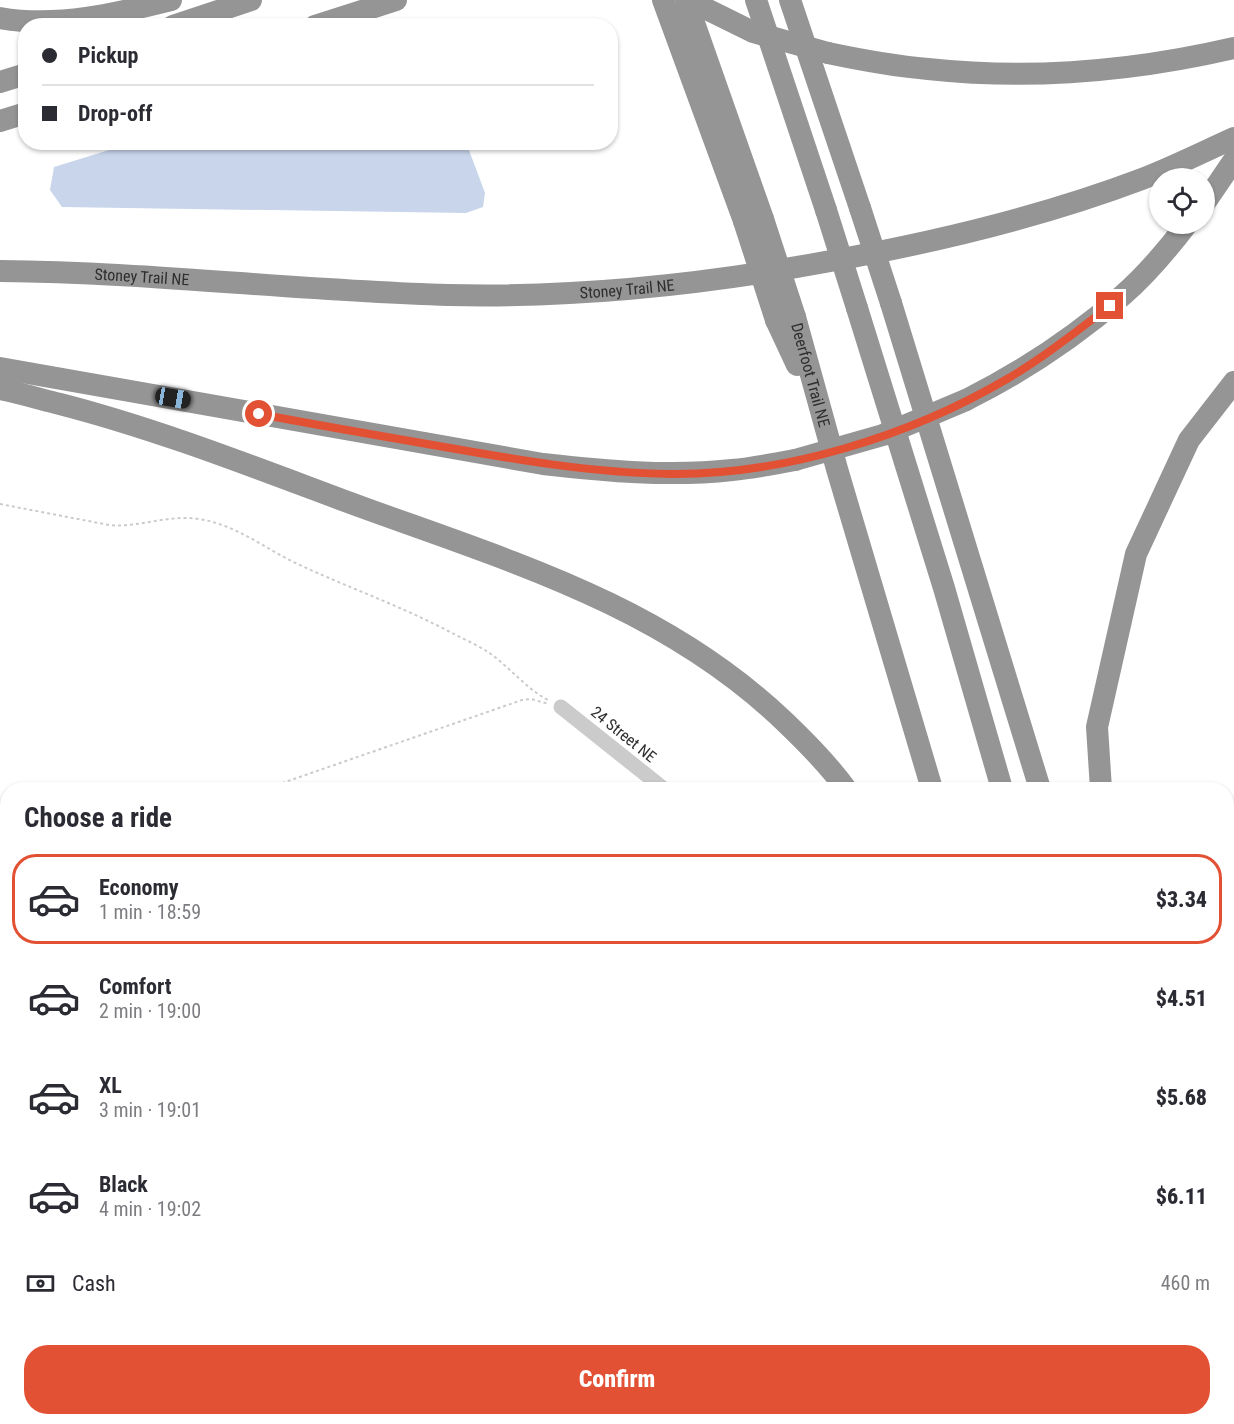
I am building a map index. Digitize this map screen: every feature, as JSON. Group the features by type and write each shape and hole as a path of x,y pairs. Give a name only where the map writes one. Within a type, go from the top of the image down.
{"highway":[{"path":"90,18 171,0"},
{"path":"197,18 251,0"},
{"path":"340,18 396,0"},
{"path":"663,0 754,220"},
{"path":"687,0 753,32 828,53 930,70 1038,73 1097,70 1166,62 1234,48"},
{"name":"Deerfoot Trail NE","path":"687,0 754,220 786,319 824,424 930,782"},
{"path":"756,0 857,308 944,588 1000,782"},
{"path":"790,0 891,303 1038,782"},
{"path":"0,18 18,20"},
{"path":"0,82 18,76"},
{"path":"0,121 18,115"},
{"name":"Stoney Trail NE","path":"0,272 193,279 268,286 451,295 579,292 701,282 892,250 985,229 1143,178 1234,138"},
{"path":"1215,187 1234,160"},
{"path":"0,368 543,464 672,474 732,470 795,460 883,435 966,400 1006,380 1039,359 1115,302 1161,257 1179,234"},
{"path":"1100,782 1096,727 1136,554 1189,440 1234,382"},
{"path":"0,389 112,418 231,459 503,559 617,606 656,626 709,659 740,683 769,706 822,758 841,782"}],"street":[{"name":"24 Street NE","path":"561,707 655,782"}],"path":[{"path":"0,504 109,525 122,526 172,518 199,519 226,527 300,565 421,617 487,651 510,669 533,692 561,707"},
{"path":"285,782 522,700 531,699 561,707"}],"water":[{"path":"109,150 469,150 485,193 483,207 466,213 62,207 50,190 54,167"}],"route":[{"path":"259,414 495,456 585,469 672,474 732,470 826,453 912,425 1023,370 1110,306"}]}
